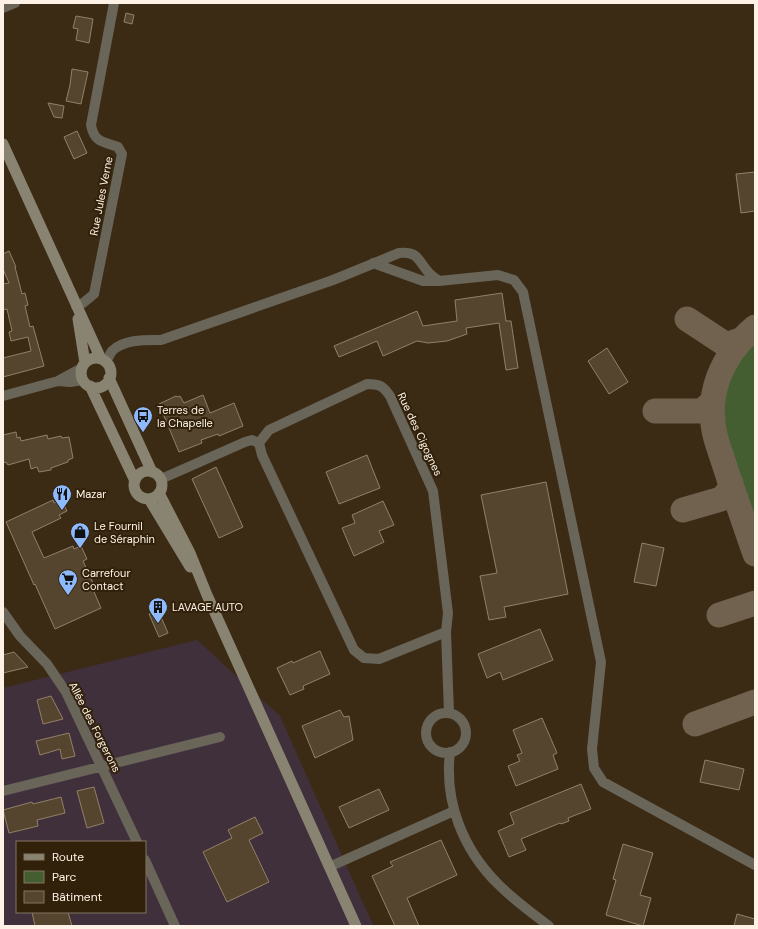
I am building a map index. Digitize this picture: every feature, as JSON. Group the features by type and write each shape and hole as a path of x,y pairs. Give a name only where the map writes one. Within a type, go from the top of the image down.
{"main road":[{"path":"3,144 76,306 103,360 110,369 109,378 104,385 95,388 87,384"},
{"path":"76,306 83,365 81,372 135,481 134,485 137,494 149,499 157,496 160,493 162,486 109,378"},
{"path":"83,365 92,359 103,360"},
{"path":"135,481 140,474 144,472 156,475"},
{"path":"160,493 190,552 207,595 328,867 356,926"},
{"path":"149,499 207,595"}],"street":[{"path":"3,8 15,3"},
{"name":"Rue Jules Verne","path":"76,306 83,303 94,294 122,154 118,147 97,140 92,133 91,125 114,3"},
{"path":"103,360 121,346 138,340 161,340 333,280 399,253 408,252 416,256 430,274 439,281"},
{"path":"373,263 423,281 439,281 498,275 514,280 523,292 601,662 592,749 594,768 603,782 755,864"},
{"path":"3,396 58,381 83,365"},
{"path":"58,381 87,384"},
{"name":"Rue des Cigognes","path":"260,443 269,430 367,384 377,384 384,387 390,396 433,491 448,613 446,632 449,713"},
{"path":"156,475 245,442 252,440 260,443 262,454 273,480 354,650 364,658 379,659 446,632"},
{"name":"Allée des Forgerons","path":"3,612 20,636 47,664 66,692 137,841"},
{"path":"442,713 455,715 464,724 466,731 463,743 460,747 450,752 437,750 431,745 426,733 428,726 436,716 442,713"},
{"path":"3,791 220,737"},
{"path":"450,752 449,763 452,804 465,837 477,858 500,887 549,926"},
{"path":"328,867 454,811"},
{"path":"146,862 175,926"}],"shaded area":[{"path":"197,640 280,716 374,926 3,926 3,688"}],"green space":[{"path":"755,340 755,525 726,441 721,413 721,396 733,367 747,347"}],"building":[{"path":"126,13 134,15 132,24 124,22"},
{"path":"76,16 93,19 89,43 76,40 78,29 73,28"},
{"path":"72,69 88,72 81,104 66,101"},
{"path":"48,103 64,106 62,118 54,117"},
{"path":"77,131 87,153 74,159 64,137"},
{"path":"755,172 755,211 741,213 736,174"},
{"path":"9,251 16,267 22,294 25,293 28,305 25,306 30,327 33,326 44,366 3,377 3,358 31,351 28,337 11,341 9,332 12,331 7,309 3,310 3,284 9,283 3,269 3,254"},
{"path":"502,293 506,321 511,321 518,368 506,370 499,323 466,328 467,334 447,341 428,343 417,341 383,356 377,341 339,357 334,346 417,311 423,326 457,321 455,300"},
{"path":"607,348 628,382 609,394 588,361"},
{"path":"203,395 210,413 234,403 243,426 219,436 218,434 201,440 202,443 179,452 159,404 176,396 180,396 184,403"},
{"path":"16,432 17,438 20,437 21,441 47,435 48,439 61,436 62,438 69,437 73,458 68,460 68,462 51,468 51,470 39,472 37,467 31,469 29,459 8,465 6,462 3,463 3,435"},
{"path":"367,455 380,488 339,504 326,472"},
{"path":"216,467 243,527 219,538 192,479"},
{"path":"546,482 568,594 504,607 506,617 489,620 480,576 497,573 481,495"},
{"path":"61,499 67,511 59,515 61,518 32,532 44,558 73,546 74,549 81,546 87,559 83,561 93,583 91,585 101,608 55,629 6,522 53,500 54,503"},
{"path":"383,501 394,525 379,531 384,542 354,556 342,528 355,523 352,515"},
{"path":"642,543 664,548 656,586 634,582"},
{"name":"LAVAGE AUTO","path":"158,610 168,633 159,637 149,614"},
{"path":"540,629 553,660 503,680 500,672 487,678 478,654"},
{"path":"320,651 330,674 303,686 304,689 290,695 277,668 292,661 293,663"},
{"path":"14,652 28,667 3,673 3,655"},
{"path":"51,696 63,719 43,724 37,700"},
{"path":"340,710 344,717 349,716 353,740 315,758 302,726"},
{"path":"542,718 557,753 553,755 558,769 516,786 508,766 520,761 517,755 522,753 513,730"},
{"path":"69,733 75,756 62,759 60,749 40,755 36,741"},
{"path":"705,760 744,769 739,790 700,782"},
{"path":"581,784 591,809 568,818 569,821 560,823 521,839 526,850 509,857 498,831 514,824 510,813"},
{"path":"94,787 104,823 87,828 77,791"},
{"path":"379,789 389,810 349,828 339,807"},
{"path":"61,797 65,813 37,820 38,826 9,833 3,810 32,802 33,804"},
{"path":"255,817 263,833 249,840 269,882 227,902 203,852 232,838 228,830"},
{"path":"441,840 457,875 407,898 419,926 395,926 372,876 393,866 390,862"},
{"path":"623,844 653,853 640,895 651,898 643,926 606,915 616,880 613,879"},
{"path":"32,913 68,913 72,926 35,926"},
{"path":"737,914 755,919 755,926 734,926"}],"taxiway":[{"path":"687,319 722,342 729,344 740,340"},
{"path":"755,327 743,338 725,363 714,392 712,407 716,439 755,554"},
{"path":"655,411 699,411 704,409 713,401"},
{"path":"683,510 721,499 728,492 731,483"},
{"path":"719,615 755,603"},
{"path":"695,724 755,702"}],"place":[{"name":"Terres de la Chapelle","path":"143,433"},
{"name":"Mazar","path":"62,511"},
{"name":"Le Fournil de Séraphin","path":"80,549"},
{"name":"Carrefour Contact","path":"68,596"},
{"name":"LAVAGE AUTO","path":"158,624"}]}
